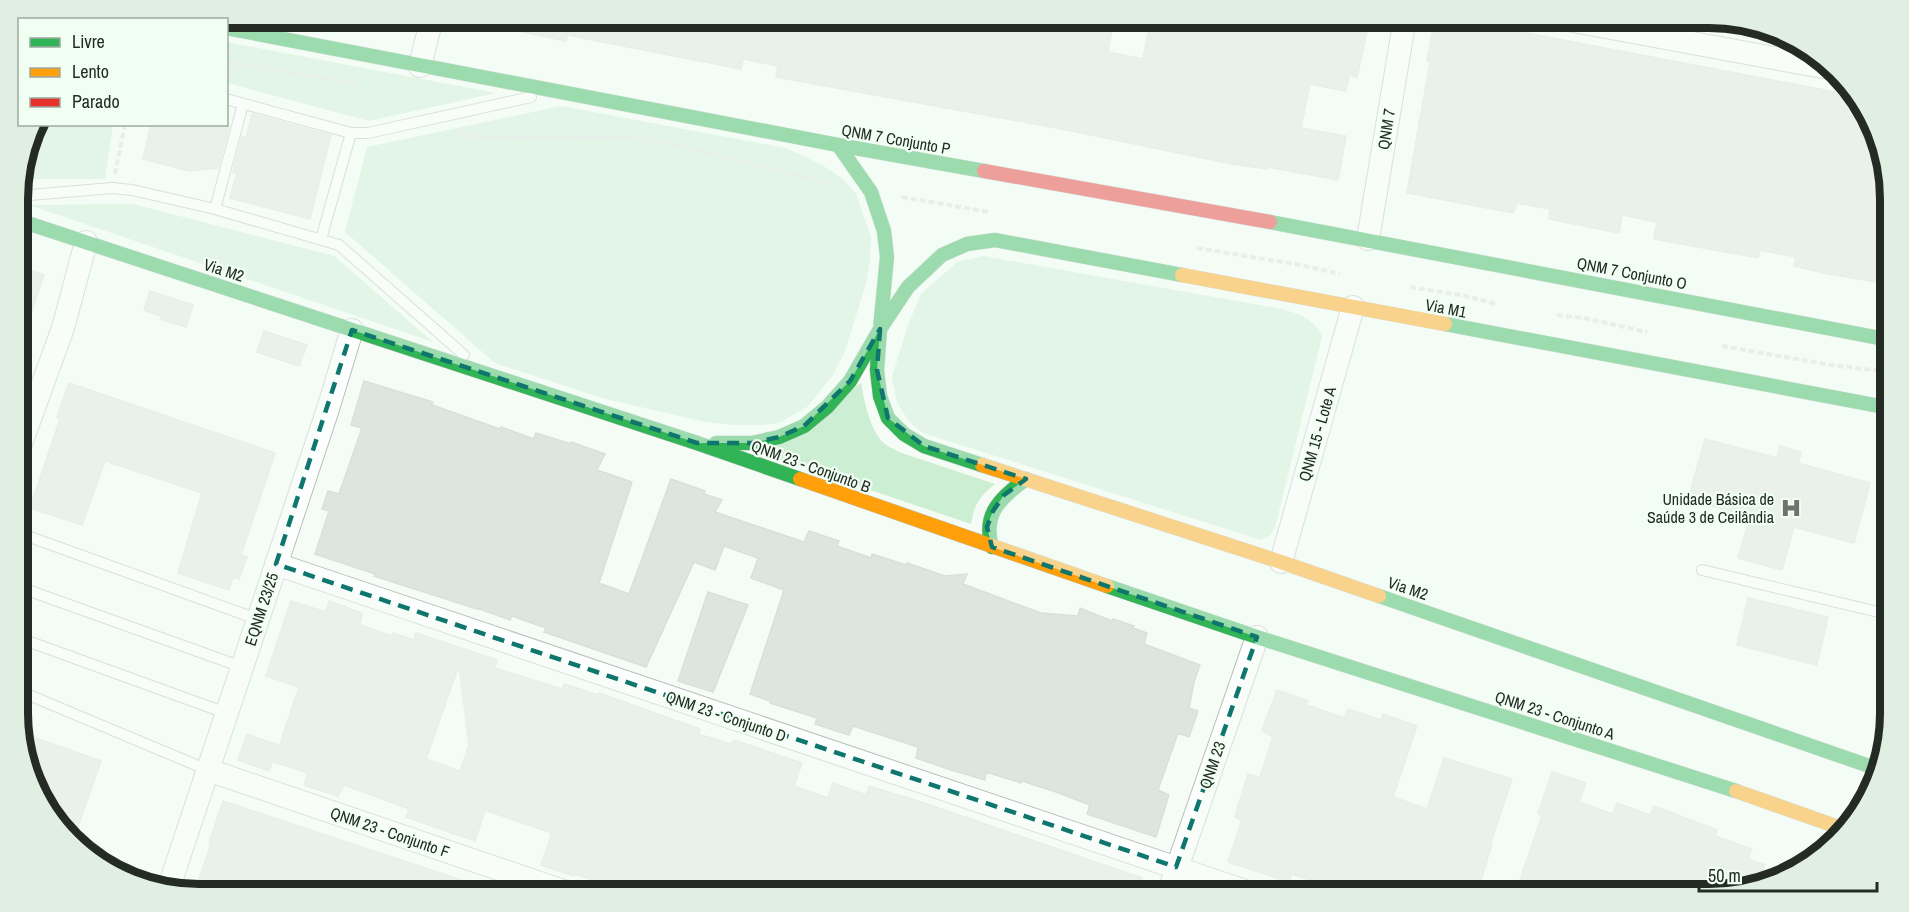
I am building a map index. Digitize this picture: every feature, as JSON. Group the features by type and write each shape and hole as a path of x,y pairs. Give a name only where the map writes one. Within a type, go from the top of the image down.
{"main road":[{"path":"228,28 420,66"},
{"name":"QNM 7 Conjunto P","path":"420,66 838,145 1368,239"},
{"name":"Via M2","path":"838,145 871,192 884,231 887,256 877,370 880,396 888,418 904,434 924,446 1281,561 1871,767"},
{"name":"Via M2","path":"29,224 352,330"},
{"name":"QNM 7 Conjunto O","path":"1368,239 1880,338"},
{"name":"Via M1","path":"698,443 752,443 779,437 804,426 827,407 850,381 908,287 942,255 967,244 995,240 1880,406"},
{"name":"QNM 23 - Conjunto B","path":"352,330 698,443 992,547 1257,637"},
{"path":"1769,385 1840,384"},
{"path":"992,547 987,537 987,527 993,511 1004,495 1026,479"},
{"name":"QNM 23 - Conjunto A","path":"1257,637 1772,802 1836,826"}],"street":[{"path":"420,66 430,28"},
{"name":"QNM 7","path":"1368,239 1403,28"},
{"path":"1611,28 1816,66"},
{"path":"29,423 63,328 86,242"},
{"name":"QNM 15 - Lote A","path":"1281,561 1353,308"},
{"name":"EQNM 23/25","path":"171,881 352,330"},
{"name":"QNM 23 - Conjunto D","path":"276,564 1223,883"},
{"name":"QNM 23","path":"1171,883 1257,637"},
{"name":"QNM 23 - Conjunto F","path":"208,770 542,884"}],"lane":[{"path":"228,100 351,133 368,133 557,91"},
{"path":"214,209 243,104"},
{"path":"321,239 351,133"},
{"path":"29,195 112,188 132,190 214,209 339,245 485,373"},
{"path":"28,536 258,620"},
{"path":"1702,570 1880,612"},
{"path":"28,589 242,667"},
{"path":"28,641 226,713"},
{"path":"28,695 208,770"}],"path":[{"path":"112,188 125,126"}],"highlighted area":[{"path":"880,329 877,370 888,418 924,446 1026,479 1004,495 993,511 987,527 992,547 1257,637 1176,867 276,564 352,330 697,443 752,443 779,437 804,426 850,381"}],"green space":[{"path":"228,42 496,93 369,121 228,83"},
{"path":"561,106 786,148 822,165 844,180 856,194 871,237 866,284 845,351 833,375 807,407 779,423 734,425 705,422 602,398 495,363 345,232 367,147"},
{"path":"46,126 113,126 105,179 30,179 34,155"},
{"path":"133,204 334,256 433,342 29,205"},
{"path":"983,256 1282,309 1310,321 1322,336 1275,528 1269,536 1261,540 923,433 912,425 897,403 892,377 908,325 921,294 957,262"},
{"path":"861,383 872,426 879,438 886,444 899,452 995,484 978,501 971,524 764,454"}],"building":[{"path":"504,28 1112,28 1108,52 1143,59 1149,28 1368,28 1357,77 1349,75 1346,91 1310,84 1301,128 1346,136 1338,180 1268,167 1268,169 1232,164 1057,128 776,77 778,66 743,59 741,69 567,35 566,41"},
{"path":"1433,28 1493,28 1844,94 1858,114 1875,155 1880,200 1880,282 1794,266 1796,257 1760,250 1758,258 1654,239 1657,222 1622,215 1619,233 1549,219 1550,209 1517,203 1513,213 1407,193 1430,62 1427,61"},
{"path":"252,114 331,135 310,219 230,198 237,173 233,172 242,136 246,138"},
{"path":"151,126 229,127 218,168 189,171 143,159"},
{"path":"29,270 44,275 29,319"},
{"path":"150,291 193,305 186,327 160,319 161,316 144,310"},
{"path":"264,331 307,345 299,366 257,352"},
{"path":"364,381 433,402 432,405 500,429 501,427 534,439 536,433 605,454 597,470 632,482 599,583 629,594 671,479 705,491 704,494 722,500 715,512 804,542 809,531 839,541 837,546 871,558 872,554 945,576 967,574 963,584 1041,613 1078,616 1080,608 1112,621 1113,619 1134,626 1133,628 1147,633 1144,644 1200,665 1189,708 1198,711 1189,737 1178,733 1158,790 1169,795 1156,837 1087,814 1090,805 1056,792 986,772 985,780 951,770 916,758 918,747 853,726 849,735 815,724 817,718 750,694 784,590 751,578 758,558 724,546 715,570 694,562 646,667 544,632 546,628 512,616 510,620 374,576 375,574 315,554 329,511 322,509 328,491 339,494 362,428 351,425"},
{"path":"69,383 275,453 241,555 247,557 239,579 233,577 229,590 178,573 202,493 105,461 82,525 30,508 60,419 57,417"},
{"name":"Unidade Básica de Saúde 3 de Ceilândia","path":"1705,439 1777,458 1780,446 1801,452 1798,463 1870,483 1854,543 1794,527 1782,570 1738,558 1750,516 1688,500"},
{"path":"708,592 748,605 713,692 678,681"},
{"path":"1748,598 1828,617 1817,665 1737,645"},
{"path":"291,601 326,612 329,601 362,613 360,625 392,636 393,633 414,640 416,633 497,660 495,668 562,689 564,684 598,695 599,693 700,729 698,734 731,744 734,740 802,763 794,786 828,798 833,783 866,795 869,786 1142,878 1140,883 603,884 541,865 552,833 485,810 475,841 406,817 409,809 344,785 338,796 304,785 308,773 274,762 299,687 266,676","holes":["459,665 469,745 460,771 426,759"]},
{"path":"1277,690 1308,701 1307,705 1344,718 1348,709 1381,720 1383,714 1417,726 1393,797 1427,809 1444,758 1512,779 1480,883 1321,883 1292,874 1289,882 1228,862 1242,820 1235,816 1248,774 1260,777 1273,737 1262,731"},
{"path":"247,734 278,745 269,771 238,760"},
{"path":"30,736 101,761 77,830 51,798 34,757"},
{"path":"1552,772 1586,783 1579,802 1613,814 1617,803 1650,815 1654,806 1717,830 1715,836 1752,849 1748,859 1765,865 1761,875 1721,883 1519,883 1542,815 1538,814"},
{"path":"223,801 472,884 197,884 211,844 209,843"}],"traffic: fast":[{"path":"228,28 984,171"},
{"path":"716,443 752,443 779,437 804,426 827,407 850,381 880,329 887,257 884,231 871,192 838,145"},
{"path":"1270,222 1880,338"},
{"path":"29,224 800,479"},
{"path":"982,465 924,446 904,434 888,418 880,396 877,370 880,329 908,287 942,255 967,244 995,240 1182,275"},
{"path":"1445,324 1880,406"},
{"path":"992,547 990,525 996,507 1026,479"},
{"path":"1107,586 1257,637 1736,791"},
{"path":"1379,596 1871,767"}],"traffic: slow":[{"path":"1182,275 1445,324"},
{"path":"982,465 1379,596"},
{"path":"800,479 1107,586"},
{"path":"1736,791 1836,826"}],"traffic: jam":[{"path":"984,171 1270,222"}],"place":[{"name":"Unidade Básica de Saúde 3 de Ceilândia","path":"1791,508"}]}
